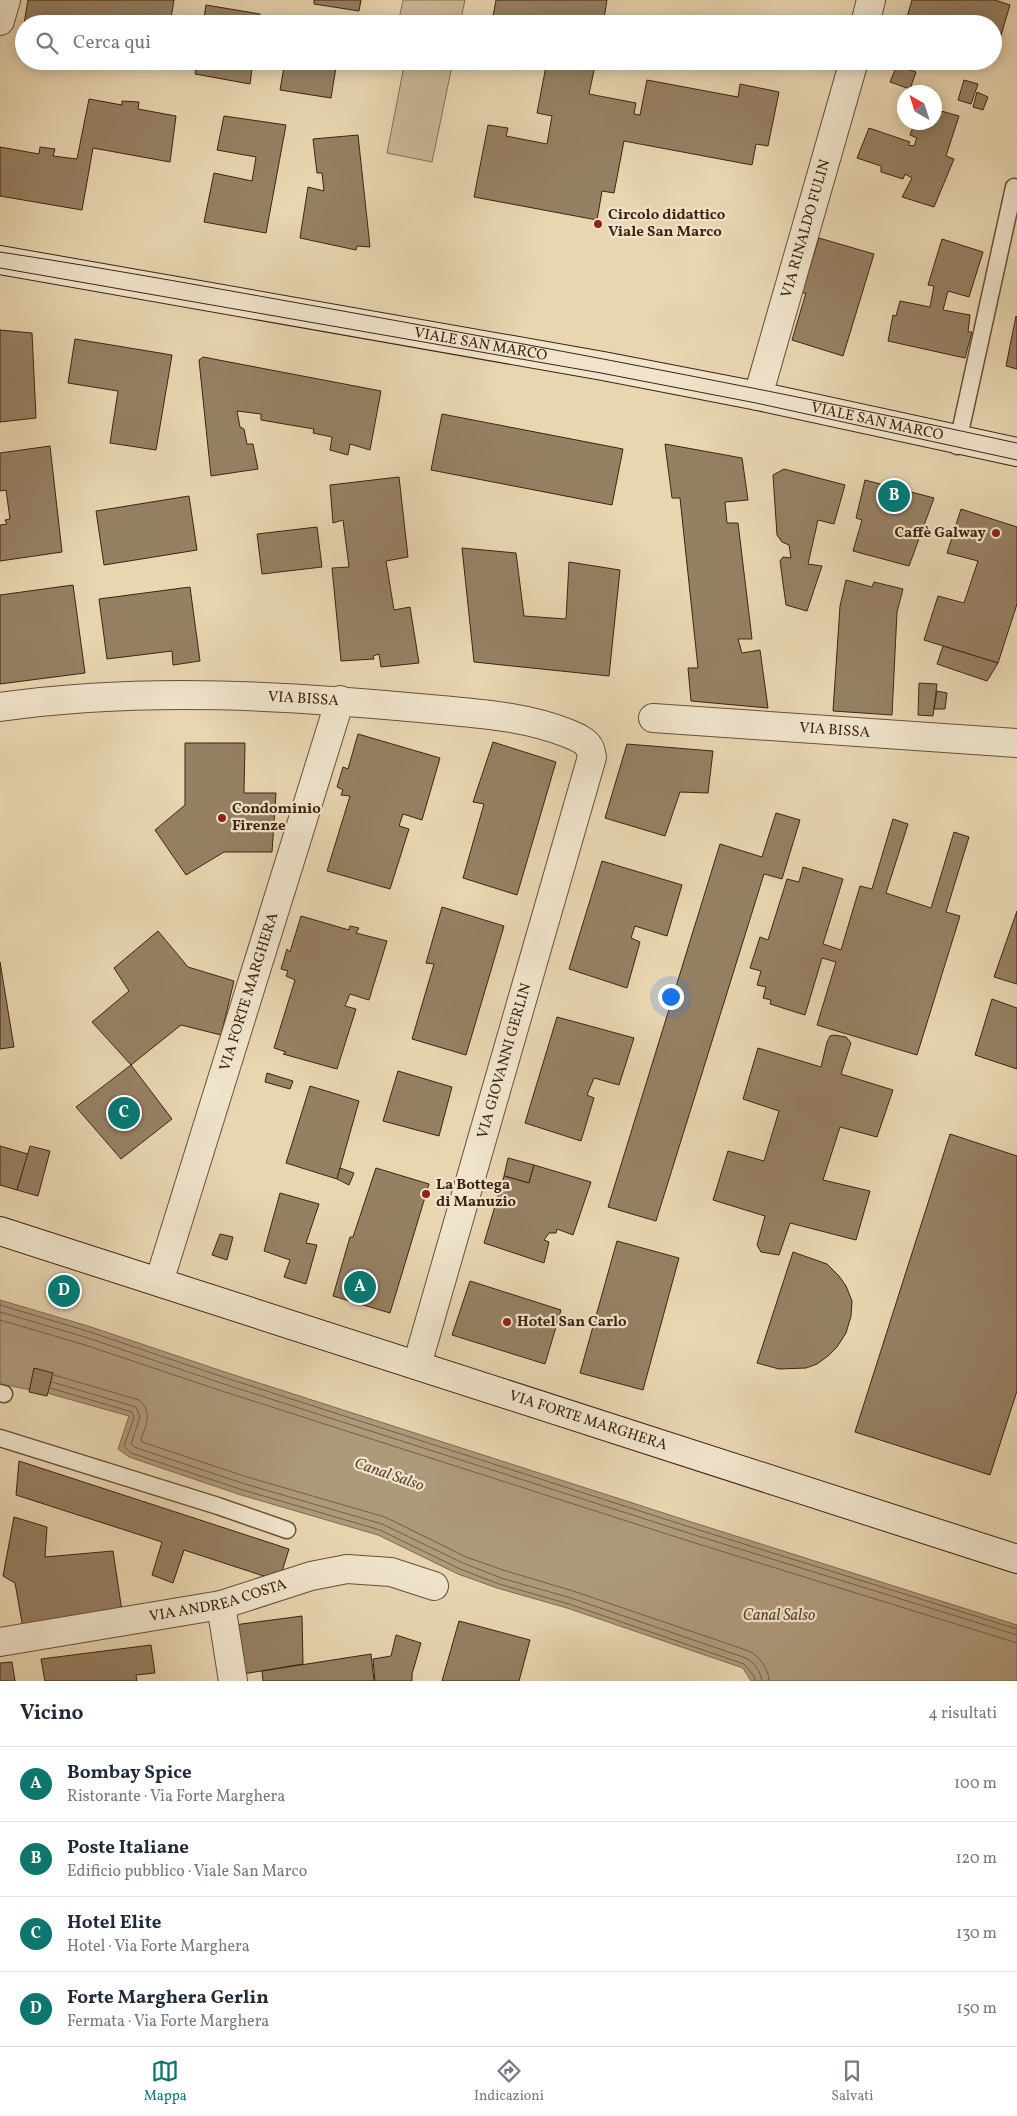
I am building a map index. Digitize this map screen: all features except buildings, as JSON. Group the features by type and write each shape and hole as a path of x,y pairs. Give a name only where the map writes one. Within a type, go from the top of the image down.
{"street":[{"path":"0,21 6,0"},
{"path":"867,15 871,0"},
{"name":"VIA RINALDO FULIN","path":"758,396 851,70"},
{"name":"VIALE SAN MARCO","path":"0,260 603,366 758,396 958,443 1017,452"},
{"name":"VIA BISSA","path":"0,706 91,698 174,696 250,696 340,700 509,716 548,726 579,738 589,746 592,758"},
{"name":"VIA FORTE MARGHERA","path":"159,1282 340,700"},
{"name":"VIA BISSA","path":"653,718 1017,743"},
{"name":"VIA GIOVANNI GERLIN","path":"417,1365 592,758"},
{"name":"VIA FORTE MARGHERA","path":"0,1232 1017,1559"},
{"name":"VIA ANDREA COSTA","path":"0,1642 223,1617 311,1576 346,1569 391,1572 434,1586"},
{"path":"223,1617 233,1681"}],"lane":[{"name":"VIALE SAN MARCO","path":"958,443 1014,188"},
{"path":"0,1438 287,1530"}],"shaded area":[{"path":"403,0 465,0 462,15 400,15"},
{"path":"403,70 451,70 432,162 387,153"}],"water":[{"name":"Canal Salso","path":"0,1300 88,1326 228,1373 1017,1625 1017,1681 751,1681 743,1668 567,1608 497,1588 458,1574 378,1535 241,1495 129,1457 118,1449 129,1416 47,1393 0,1384"}],"tram line":[{"path":"0,252 177,281 520,343 769,391 1017,443"},
{"path":"0,268 601,373 756,403 1017,460"}],"place":[{"name":"Circolo didattico Viale San Marco","path":"598,224"},
{"name":"Poste Italiane","path":"894,496"},
{"name":"Caffè Galway","path":"996,533"},
{"name":"Condominio Firenze","path":"222,818"},
{"name":"Hotel Elite","path":"124,1113"},
{"name":"La Bottega di Manuzio","path":"426,1194"},
{"name":"Bombay Spice","path":"360,1287"},
{"name":"Forte Marghera Gerlin","path":"64,1291"},
{"name":"Hotel San Carlo","path":"507,1322"}]}
